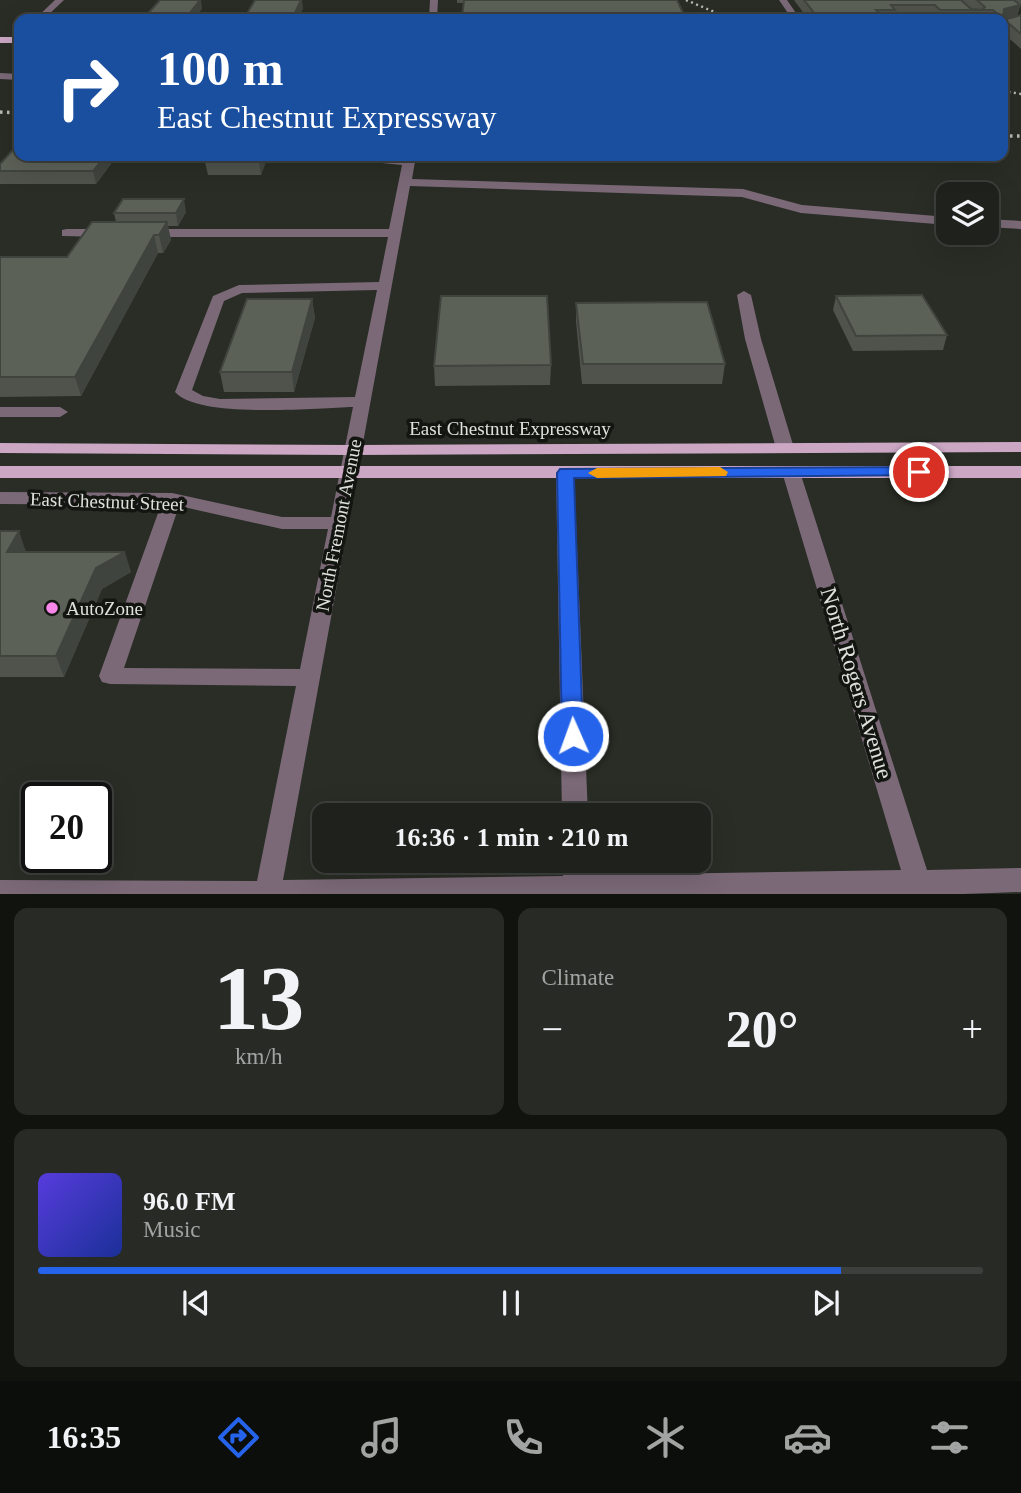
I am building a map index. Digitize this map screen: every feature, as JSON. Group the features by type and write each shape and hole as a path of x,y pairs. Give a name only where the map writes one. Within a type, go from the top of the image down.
{"main road":[{"name":"East Chestnut Expressway","path":"0,448 352,450 1021,447"},
{"path":"0,472 348,474 1021,471"}],"street":[{"path":"44,14 60,0"},
{"name":"North Fremont Avenue","path":"267,893 409,161"},
{"path":"405,182 743,193 801,209 936,219"},
{"path":"999,224 1021,225"},
{"path":"66,233 395,233"},
{"path":"362,402 220,404 198,400 183,392 218,299 228,293 240,289 385,286"},
{"path":"744,295 753,339 785,448"},
{"path":"0,412 60,412"},
{"name":"North Rogers Avenue","path":"792,472 919,888"},
{"path":"565,473 575,803"},
{"name":"East Chestnut Street","path":"0,498 172,499 282,523 338,523"},
{"path":"172,499 110,676 309,678"},
{"path":"0,892 267,893 577,881 919,888 1021,880"}],"building":[{"path":"160,0 200,0 189,14 147,14"},
{"path":"255,0 301,0 294,14 247,14"},
{"path":"464,0 677,0 684,14 463,14"},
{"path":"804,0 961,0 971,9 982,10 940,10 935,5 891,5 895,10 876,10 880,14 815,14"},
{"path":"977,0 1014,0 1020,5 1004,9 1003,14 982,10 985,7"},
{"path":"1021,15 1021,34 1008,23 1008,19"},
{"path":"12,151 14,161 101,161 93,171 0,171 0,164"},
{"path":"206,161 259,161 259,162"},
{"path":"123,199 184,199 176,213 114,213"},
{"path":"92,222 167,222 159,235 154,235 75,377 0,377 0,257 67,257"},
{"path":"922,295 947,335 856,336 836,296"},
{"path":"441,296 547,296 551,365 434,366"},
{"path":"247,299 312,299 292,372 220,372"},
{"path":"707,302 725,364 583,364 576,303"},
{"name":"AutoZone","path":"0,531 19,531 7,552 125,552 96,568 56,656 0,656"}],"railway":[{"path":"686,0 719,14"},
{"path":"1008,92 1021,94"},
{"path":"0,112 14,113"},
{"path":"1008,136 1021,136"}],"slow traffic":[{"path":"597,473 720,472"}],"place":[{"name":"AutoZone","path":"52,608"}],"route":[{"path":"573,736 565,473 919,472"}]}
